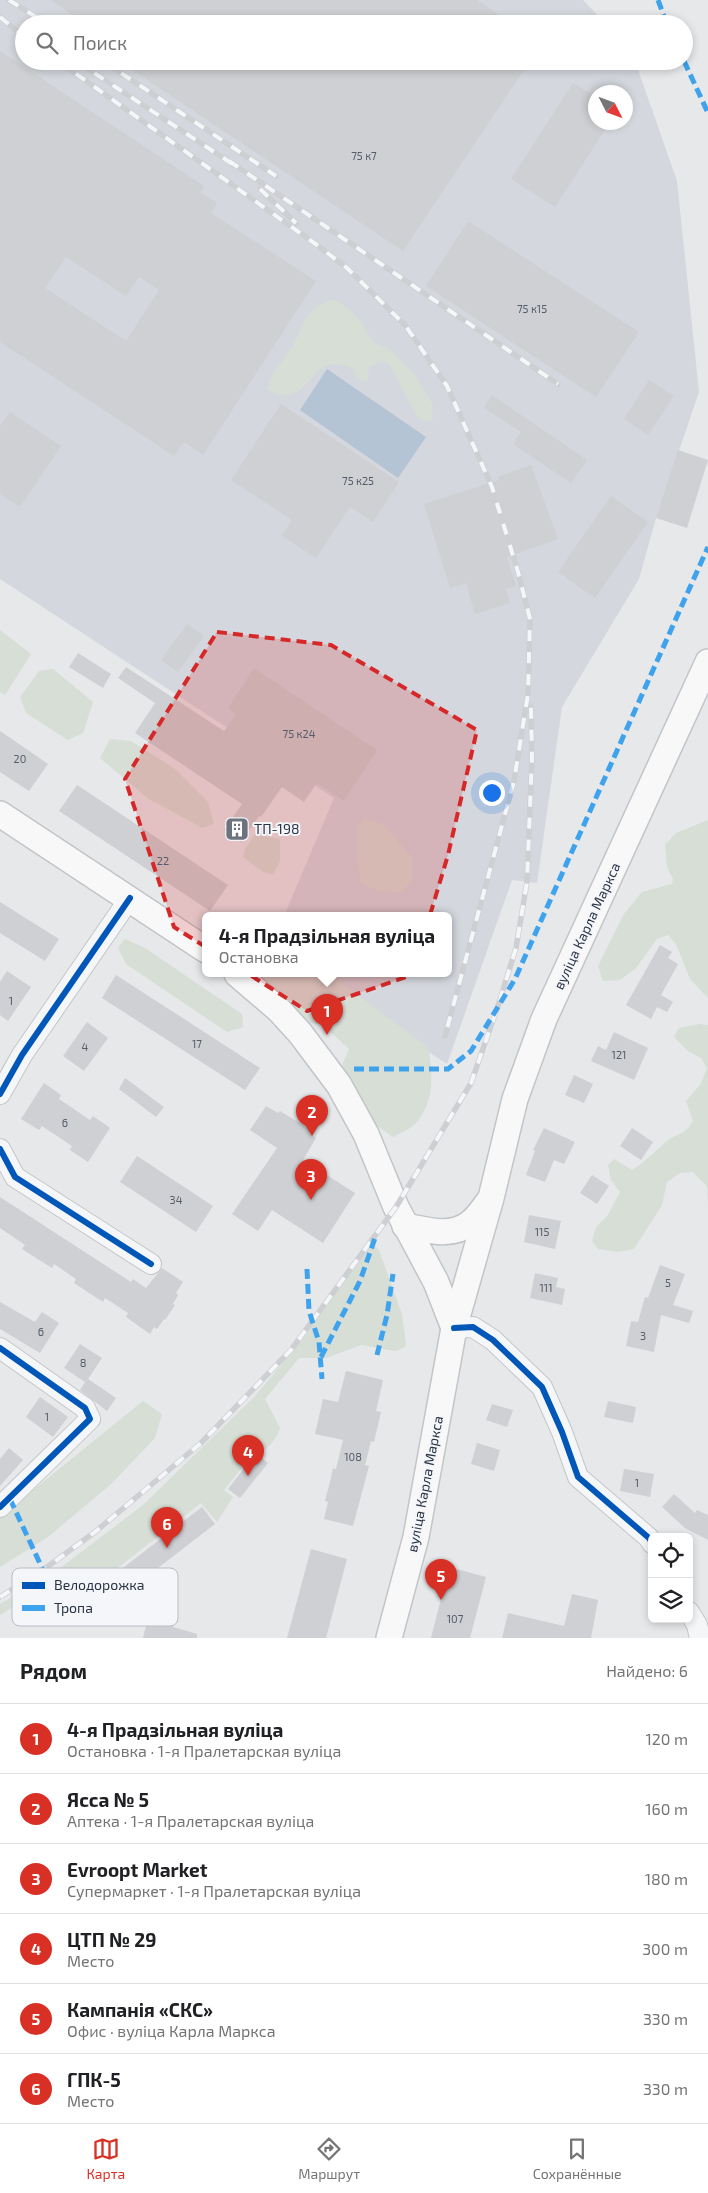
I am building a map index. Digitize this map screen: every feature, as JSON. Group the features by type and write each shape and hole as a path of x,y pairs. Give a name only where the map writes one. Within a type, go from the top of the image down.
{"main road":[{"name":"вуліца Карла Маркса","path":"389,1638 416,1537 454,1328 492,1198 515,1099 544,1019 708,662"},
{"path":"0,814 202,947"},
{"path":"240,977 290,1022 312,1047 339,1085 366,1134 405,1226 436,1282 454,1328"},
{"name":"вуліца Карла Маркса","path":"405,1226 432,1232 451,1232 470,1223 492,1198"}],"street":[{"path":"0,1094 22,1056 130,898"},
{"path":"0,1149 16,1177 151,1264"},
{"path":"454,1328 473,1327 494,1340 542,1387 562,1432 578,1477 648,1537"},
{"path":"0,1348 86,1408 90,1419 3,1499"},
{"path":"693,1618 697,1625 700,1638"}],"highlighted area":[{"path":"217,632 331,645 477,730 448,855 412,975 307,1011 174,927 125,779"}],"shaded area":[{"path":"0,0 583,0 597,15 15,15 15,70 638,70 677,181 699,392 656,518 639,579 562,707 537,883 512,880 447,1064 315,977 452,977 452,912 286,912 334,798 0,579"},
{"path":"335,300 357,318 373,342 391,350 414,374 432,403 433,420 425,422 418,418 389,364 381,361 369,367 368,381 364,382 356,376 353,368 333,365 320,369 303,388 292,394 278,394 267,389 273,374 292,346 308,316 325,302"},
{"path":"0,630 31,654 5,695 0,692"},
{"path":"53,669 93,702 83,733 68,740 26,713 20,697 39,671"},
{"path":"110,739 131,741 175,769 208,802 214,824 202,828 149,799 100,758"},
{"path":"364,819 383,824 412,857 412,881 401,892 378,891 361,883 357,855 357,827"},
{"path":"708,820 708,998 690,979 676,944 668,935 657,939 636,968 620,980 603,981 598,966 624,914 642,892 672,884 673,879 667,867 665,845 676,833"},
{"path":"255,834 280,839 280,861 273,875 263,872 243,857 245,849"},
{"path":"125,939 145,948 242,1014 243,1027 227,1032 126,964 118,948"},
{"path":"254,977 333,977 428,1047 431,1067 431,1088 426,1108 421,1117 407,1130 393,1137 376,1125 341,1068 349,1049 322,1024 304,1023"},
{"path":"699,1024 708,1025 708,1203 707,1186 693,1172 680,1173 667,1182 662,1205 634,1249 617,1252 598,1249 592,1241 596,1227 608,1215 620,1192 611,1180 608,1165 614,1159 632,1170 670,1139 686,1130 693,1121 686,1101 700,1085 707,1068 701,1058 688,1051 674,1037 679,1028"},
{"path":"374,1245 379,1250 402,1314 406,1344 404,1348 395,1351 361,1345 326,1358 299,1358 265,1399 280,1428 277,1435 264,1450 261,1452 256,1450 224,1490 233,1497 217,1522 201,1503 118,1568 60,1568 143,1505 254,1397 299,1344 368,1249"},
{"path":"143,1401 162,1414 155,1438 110,1485 48,1537 0,1567 0,1517"},
{"path":"12,1597 12,1608 0,1615 0,1604"}],"water":[{"path":"327,369 426,437 398,478 300,410"}],"building":[{"path":"51,0 477,0 499,15 73,15"},
{"path":"0,51 15,61 15,70 29,70 204,186 200,192 217,203 211,213 316,281 203,455 184,442 174,456 0,342","holes":["66,257 126,296 139,277 159,290 126,341 45,288"]},
{"path":"132,70 524,70 403,251"},
{"path":"573,83 588,92 588,130 605,130 555,207 511,179"},
{"path":"468,221 639,332 596,397 426,286"},
{"path":"649,380 674,396 648,435 624,419"},
{"path":"492,395 587,460 571,483 513,444 521,432 484,408"},
{"path":"281,404 399,482 373,522 350,507 316,558 282,536 292,520 231,480"},
{"path":"10,412 61,446 20,507 0,494 0,426"},
{"path":"678,450 708,460 687,528 656,518"},
{"path":"531,465 558,539 507,557 516,586 506,589 510,603 475,614 466,583 450,588 424,504 499,480 498,477"},
{"path":"611,496 648,522 595,598 558,572"},
{"path":"187,624 204,636 178,672 161,660"},
{"path":"78,653 111,674 103,688 69,667"},
{"path":"126,667 224,731 236,714 228,708 254,668 377,750 344,801 317,783 304,802 282,787 241,842 224,830 242,804 135,733 155,703 118,678"},
{"path":"0,731 48,764 29,791 0,772"},
{"path":"77,785 228,885 210,911 59,811"},
{"path":"0,902 59,939 45,961 0,933"},
{"path":"660,945 672,952 668,958 678,964 661,995 673,1002 667,1012 657,1007 651,1019 626,1005"},
{"path":"7,971 31,987 8,1021 0,1015 0,982"},
{"path":"116,975 260,1068 245,1090 102,998"},
{"path":"87,1022 108,1038 84,1071 63,1056"},
{"path":"614,1032 648,1048 634,1080 591,1061 598,1046 606,1050"},
{"path":"574,1075 593,1084 584,1103 565,1095"},
{"path":"125,1078 164,1107 156,1117 119,1089"},
{"path":"44,1083 61,1095 59,1099 90,1120 93,1116 110,1128 88,1162 70,1150 72,1146 42,1126 39,1130 21,1119"},
{"path":"266,1106 278,1113 280,1111 311,1130 309,1133 316,1138 303,1160 355,1193 323,1243 272,1210 258,1231 232,1214 277,1148 250,1130"},
{"path":"544,1128 575,1142 564,1164 554,1160 545,1182 526,1175 535,1151 533,1150"},
{"path":"632,1128 653,1142 641,1160 620,1146"},
{"path":"137,1156 213,1206 196,1232 120,1182"},
{"path":"592,1175 609,1186 597,1204 580,1193"},
{"path":"0,1197 131,1282 133,1279 146,1288 162,1268 183,1282 176,1293 178,1295 173,1304 175,1305 165,1320 157,1329 154,1327 150,1334 126,1317 128,1313 105,1298 103,1302 74,1283 76,1279 54,1264 52,1268 22,1249 25,1245 0,1228"},
{"path":"529,1215 561,1221 555,1249 524,1242"},
{"path":"660,1265 685,1274 673,1305 693,1311 689,1323 661,1315 654,1352 626,1346 631,1321 638,1322 645,1297 648,1298"},
{"path":"535,1273 558,1278 556,1287 565,1289 562,1305 530,1298"},
{"path":"0,1302 35,1322 42,1312 59,1323 40,1353 0,1329"},
{"path":"80,1344 102,1358 88,1379 116,1398 107,1411 80,1390 85,1382 64,1368"},
{"path":"346,1371 383,1380 376,1411 381,1412 374,1442 371,1441 365,1465 369,1466 353,1526 324,1519 328,1502 325,1501 333,1468 336,1469 343,1440 315,1434 323,1399 338,1402"},
{"path":"40,1397 68,1417 53,1437 26,1417"},
{"path":"608,1401 636,1407 633,1423 604,1417"},
{"path":"492,1404 513,1410 507,1427 486,1420"},
{"path":"477,1443 500,1450 494,1471 471,1464"},
{"path":"9,1448 23,1460 0,1486 0,1459"},
{"path":"256,1453 268,1463 240,1498 228,1489"},
{"path":"624,1469 654,1474 650,1497 620,1491"},
{"path":"674,1494 695,1513 697,1510 708,1515 708,1540 685,1528 662,1507"},
{"path":"202,1507 215,1524 158,1568 123,1568"},
{"path":"311,1549 347,1559 326,1638 287,1638"},
{"path":"449,1567 486,1577 470,1638 431,1638"},
{"path":"572,1594 598,1600 591,1638 502,1638 508,1613 564,1626"},
{"path":"146,1626 173,1626 197,1634 197,1638 143,1638"}],"railway":[{"path":"9,0 33,15"},
{"path":"0,17 15,30"},
{"path":"71,70 317,245 347,268 405,325 447,386 492,487 530,619 528,694 514,781 445,1036"},
{"path":"90,70 234,165"},
{"path":"117,70 276,176"},
{"path":"229,161 558,384"},
{"path":"260,189 296,223"},
{"path":"46,1568 95,1532 201,1443 291,1350 396,1207 471,1083 516,948 527,882 532,757 531,707"},
{"path":"0,1597 12,1589"}],"marked path":[{"path":"658,0 664,15"},
{"path":"688,70 708,113"},
{"path":"354,1069 448,1069 471,1051 515,979 708,547"},
{"path":"321,1357 360,1281 376,1235"},
{"path":"307,1269 309,1311 319,1342 322,1379"},
{"path":"377,1355 387,1315 393,1274"},
{"path":"10,1499 42,1568"}],"cycle path":[{"path":"0,1094 22,1055 130,898"},
{"path":"0,1149 15,1177 151,1264"},
{"path":"454,1328 473,1327 493,1340 542,1387 562,1432 578,1477 648,1537"},
{"path":"0,1348 85,1408 90,1419 0,1507"}],"place":[{"name":"ТП-198","path":"237,829"},
{"name":"4-я Прадзільная вуліца","path":"327,1035"},
{"name":"Ясса № 5","path":"312,1136"},
{"name":"Evroopt Market","path":"311,1200"},
{"name":"ЦТП № 29","path":"248,1476"},
{"name":"ГПК-5","path":"167,1548"},
{"name":"Кампанія «СКС»","path":"441,1600"}]}
